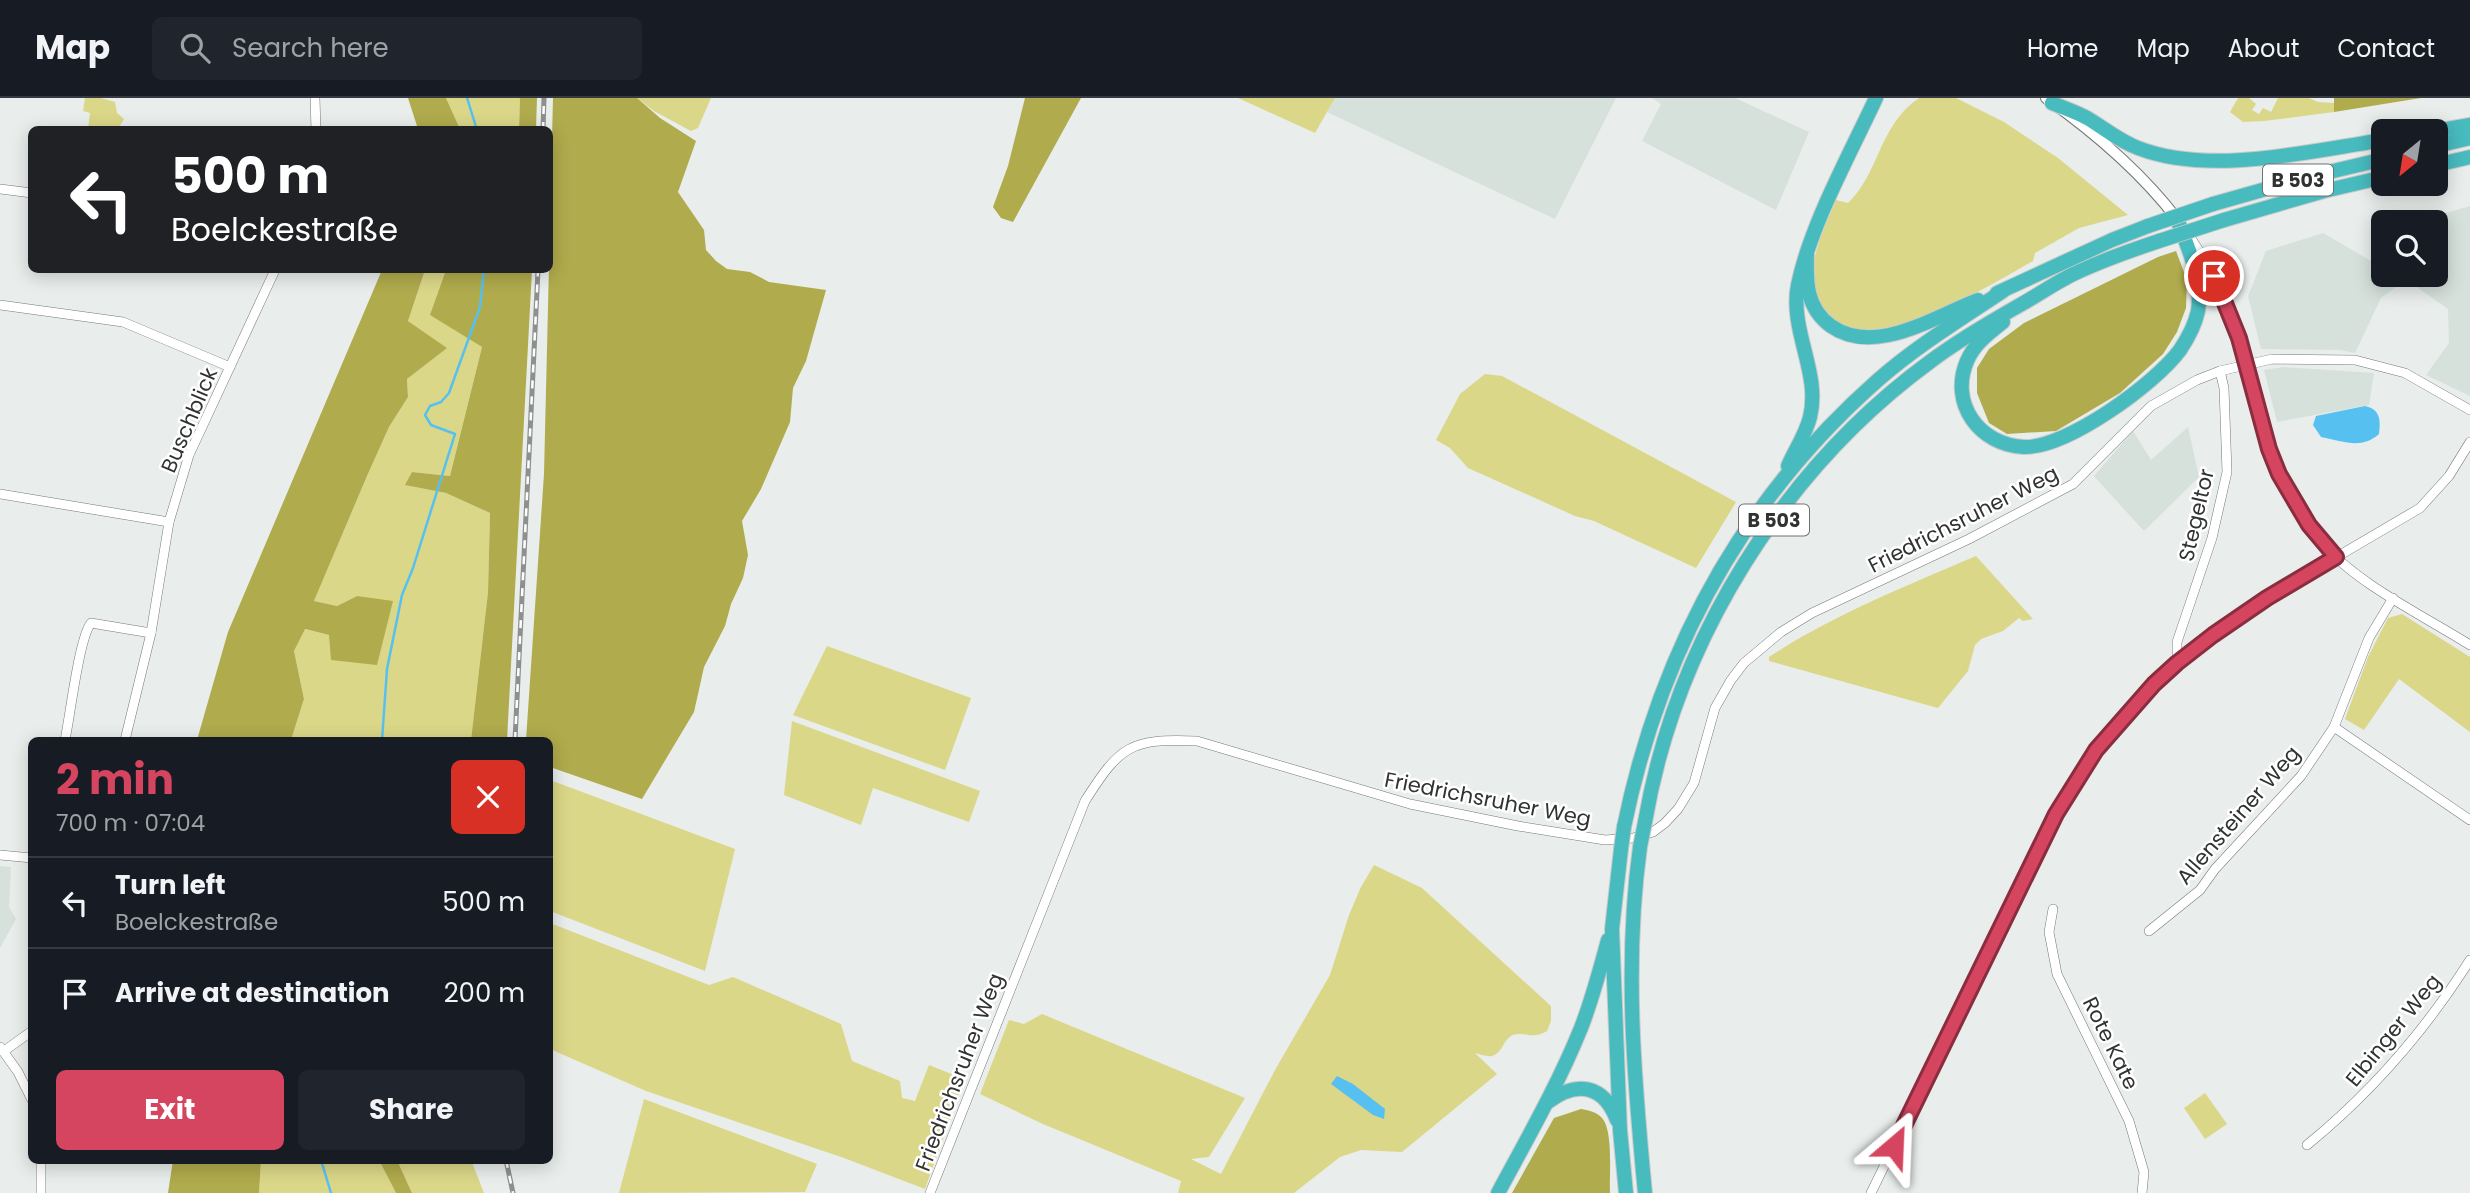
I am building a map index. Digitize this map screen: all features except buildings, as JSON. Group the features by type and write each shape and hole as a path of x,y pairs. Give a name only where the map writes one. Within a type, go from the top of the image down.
{"highway":[{"path":"1876,98 1807,254 1807,289 1816,312 1838,330 1859,337 1880,336 1907,329 2003,291"},
{"path":"2049,100 2088,118 2121,141 2167,156 2192,159 2261,157 2371,142"},
{"path":"2448,129 2470,125"},
{"path":"2448,143 2470,138"},
{"path":"2448,162 2470,157"},
{"name":"B 503","path":"1626,1193 1620,1130 1612,929 1624,827 1637,765 1675,657 1714,578 1750,523 1778,485 1839,416 1923,345 2003,291 2148,226 2213,204 2371,162"},
{"name":"B 503","path":"1644,1193 1631,997 1631,940 1640,847 1657,764 1679,695 1722,602 1775,519 1854,427 1930,361 1983,325 2078,272 2159,241 2324,191 2371,180"},
{"name":"B 503","path":"2020,305 1977,345 1962,373 1961,389 1968,414 1984,433 2012,445 2035,446 2062,437 2102,415 2151,379 2180,350 2193,327 2199,296 2195,269 2177,219"},
{"name":"B 503","path":"1778,485 1806,429 1812,405 1812,389 1797,308 1798,286 1807,254"},
{"path":"1498,1193 1547,1103 1581,1027 1612,929"},
{"path":"1547,1103 1561,1093 1578,1087 1594,1092 1608,1102 1620,1130"}],"street":[{"path":"315,98 316,126"},
{"path":"2049,100 2115,152 2154,191 2177,219 2214,276 2231,315 2269,449 2279,474 2309,525 2336,557 2393,597 2470,645"},
{"path":"0,189 28,192"},
{"name":"Buschblick","path":"126,737 151,633 169,522 189,455 274,273"},
{"path":"0,305 123,322 230,367"},
{"name":"Friedrichsruher Weg","path":"930,1193 1085,801 1105,770 1124,752 1160,740 1197,741 1410,804 1518,826 1605,839 1633,838 1653,832 1678,809 1694,783 1715,708 1731,680 1744,663 1781,632 1812,613 1969,539 2073,484 2151,406 2197,380 2220,371 2272,359 2355,360 2405,373 2470,410"},
{"name":"Stegeltor","path":"2177,663 2177,642 2212,538 2227,472 2224,388 2220,371"},
{"path":"1871,1193 2056,814 2096,750 2154,684 2213,635 2267,598 2420,508 2449,475 2470,442"},
{"path":"0,494 169,522"},
{"name":"Allensteiner Weg","path":"2149,931 2200,890 2215,869 2301,776 2334,727 2368,638 2393,597"},
{"path":"66,737 81,652 87,628 91,623 151,633"},
{"path":"2334,727 2470,820"},
{"path":"0,855 28,858"},
{"name":"Rote Kate","path":"2053,909 2049,932 2057,974 2129,1121 2144,1172 2142,1193"},
{"name":"Elbinger Weg","path":"2307,1145 2385,1074 2444,999 2470,960"},
{"path":"28,1033 2,1049 19,1072 28,1091"},
{"path":"41,1164 41,1193"}],"shaded area":[{"path":"85,98 101,98 115,102 117,113 124,119 120,126 88,126 90,113 83,111"},
{"path":"408,98 446,98 459,126 417,126"},
{"path":"446,98 520,98 519,126 459,126"},
{"path":"520,98 537,98 536,126 519,126"},
{"path":"553,98 637,98 660,118 696,141 678,192 704,230 706,250 716,261 727,269 750,272 769,282 826,290 806,361 793,388 790,422 761,489 742,521 748,555 743,578 731,604 725,626 704,667 694,712 642,799 553,768 553,737 526,737 544,474 549,273 553,273"},
{"path":"637,98 711,98 698,128 691,131 654,111"},
{"path":"1025,98 1081,98 1013,222 1001,218 993,207 1008,166"},
{"path":"1238,98 1335,98 1315,133"},
{"path":"1335,98 1616,98 1555,219 1327,112"},
{"path":"1652,98 1735,98 1809,132 1776,210 1642,141 1661,104"},
{"path":"1919,98 1956,98 2004,122 2058,158 2128,215 2079,228 2035,253 2033,261 1929,315 1899,325 1870,330 1846,327 1827,315 1818,302 1813,273 1819,243 1836,200 1848,203 1858,191 1895,122"},
{"path":"2238,98 2249,98 2256,104 2252,110 2259,114 2263,108 2271,112 2278,98 2309,98 2318,102 2334,103 2334,112 2243,122 2230,112"},
{"path":"2334,98 2421,98 2334,112"},
{"path":"2470,206 2470,396 2426,375 2449,343 2448,309 2417,287 2448,287 2448,212"},
{"path":"2323,233 2371,261 2371,287 2396,287 2381,298 2355,353 2340,350 2261,349 2248,296 2266,251"},
{"path":"2176,251 2187,280 2186,308 2177,332 2163,354 2120,393 2056,431 2007,434 1989,423 1977,393 1977,368 1989,349 2024,323 2158,257"},
{"path":"381,273 424,273 408,321 447,348 407,379 408,397 389,427 314,601 337,606 357,596 393,601 377,665 331,660 329,635 305,629 294,651 304,699 292,737 198,737 228,632"},
{"path":"424,273 445,273 431,315 482,347 450,476 412,472 406,485 446,493 490,513 488,592 471,737 292,737 304,699 294,651 304,629 329,635 357,596 337,606 314,601 389,427 408,397 407,379 446,348 408,321"},
{"path":"445,273 532,273 507,737 471,737 488,592 490,513 446,493 405,485 412,472 450,476 482,347 430,315"},
{"path":"2284,367 2374,373 2369,405 2277,422 2264,370"},
{"path":"1485,374 1502,376 1736,502 1696,568 1468,468 1450,448 1436,440 1460,394"},
{"path":"2188,427 2199,477 2144,531 2094,476 2133,431 2151,460"},
{"path":"1976,556 2033,619 2023,621 2019,618 2003,631 1981,639 1975,645 1968,671 1938,708 1769,661 1769,657 1844,614"},
{"path":"2402,614 2470,657 2470,732 2399,679 2364,730 2345,719 2368,657 2388,618"},
{"path":"827,646 971,698 945,770 793,715"},
{"path":"792,721 980,791 969,822 873,788 861,825 784,795"},
{"path":"553,781 735,849 705,971 553,912"},
{"path":"1374,865 1422,888 1551,1006 1551,1021 1547,1031 1537,1035 1513,1035 1499,1052 1492,1056 1475,1053 1497,1074 1402,1152 1361,1150 1340,1157 1294,1193 1178,1193 1181,1181 1043,1124 980,1094 1009,1020 1024,1024 1042,1014 1245,1098 1209,1157 1191,1159 1221,1174 1275,1070 1330,975 1349,915"},
{"path":"0,866 11,867 9,907 16,919 0,948"},
{"path":"553,924 709,985 733,977 841,1024 852,1061 900,1081 902,1098 915,1101 929,1065 964,1079 925,1189 844,1158 646,1091 553,1050"},
{"path":"2205,1093 2227,1124 2205,1139 2184,1108"},
{"path":"644,1099 817,1164 805,1192 619,1193"},
{"path":"1581,1109 1601,1117 1608,1131 1610,1193 1512,1193 1554,1118"},
{"path":"172,1164 261,1164 259,1193 168,1193"},
{"path":"261,1164 381,1164 396,1193 259,1193"},
{"path":"381,1164 399,1164 412,1193 396,1193"},
{"path":"399,1164 473,1164 484,1193 412,1193"}],"water":[{"path":"2365,406 2377,412 2380,424 2379,434 2365,442 2352,443 2321,437 2313,425 2316,416"},
{"path":"1337,1076 1353,1084 1385,1109 1384,1119 1373,1115 1331,1084"}],"waterway":[{"path":"467,98 476,126"},
{"path":"382,737 387,669 402,595 455,434 431,425 425,415 430,406 441,402 449,393 480,307 484,273"},
{"path":"322,1164 331,1193"}],"railway":[{"path":"543,126 544,98"},
{"path":"515,737 538,273"},
{"path":"507,1164 513,1193"}],"route":[{"path":"1894,1146 2020,884 2056,814 2096,750 2154,684 2177,663 2267,598 2336,557 2298,509 2279,474 2269,449 2239,338 2214,276"}]}
